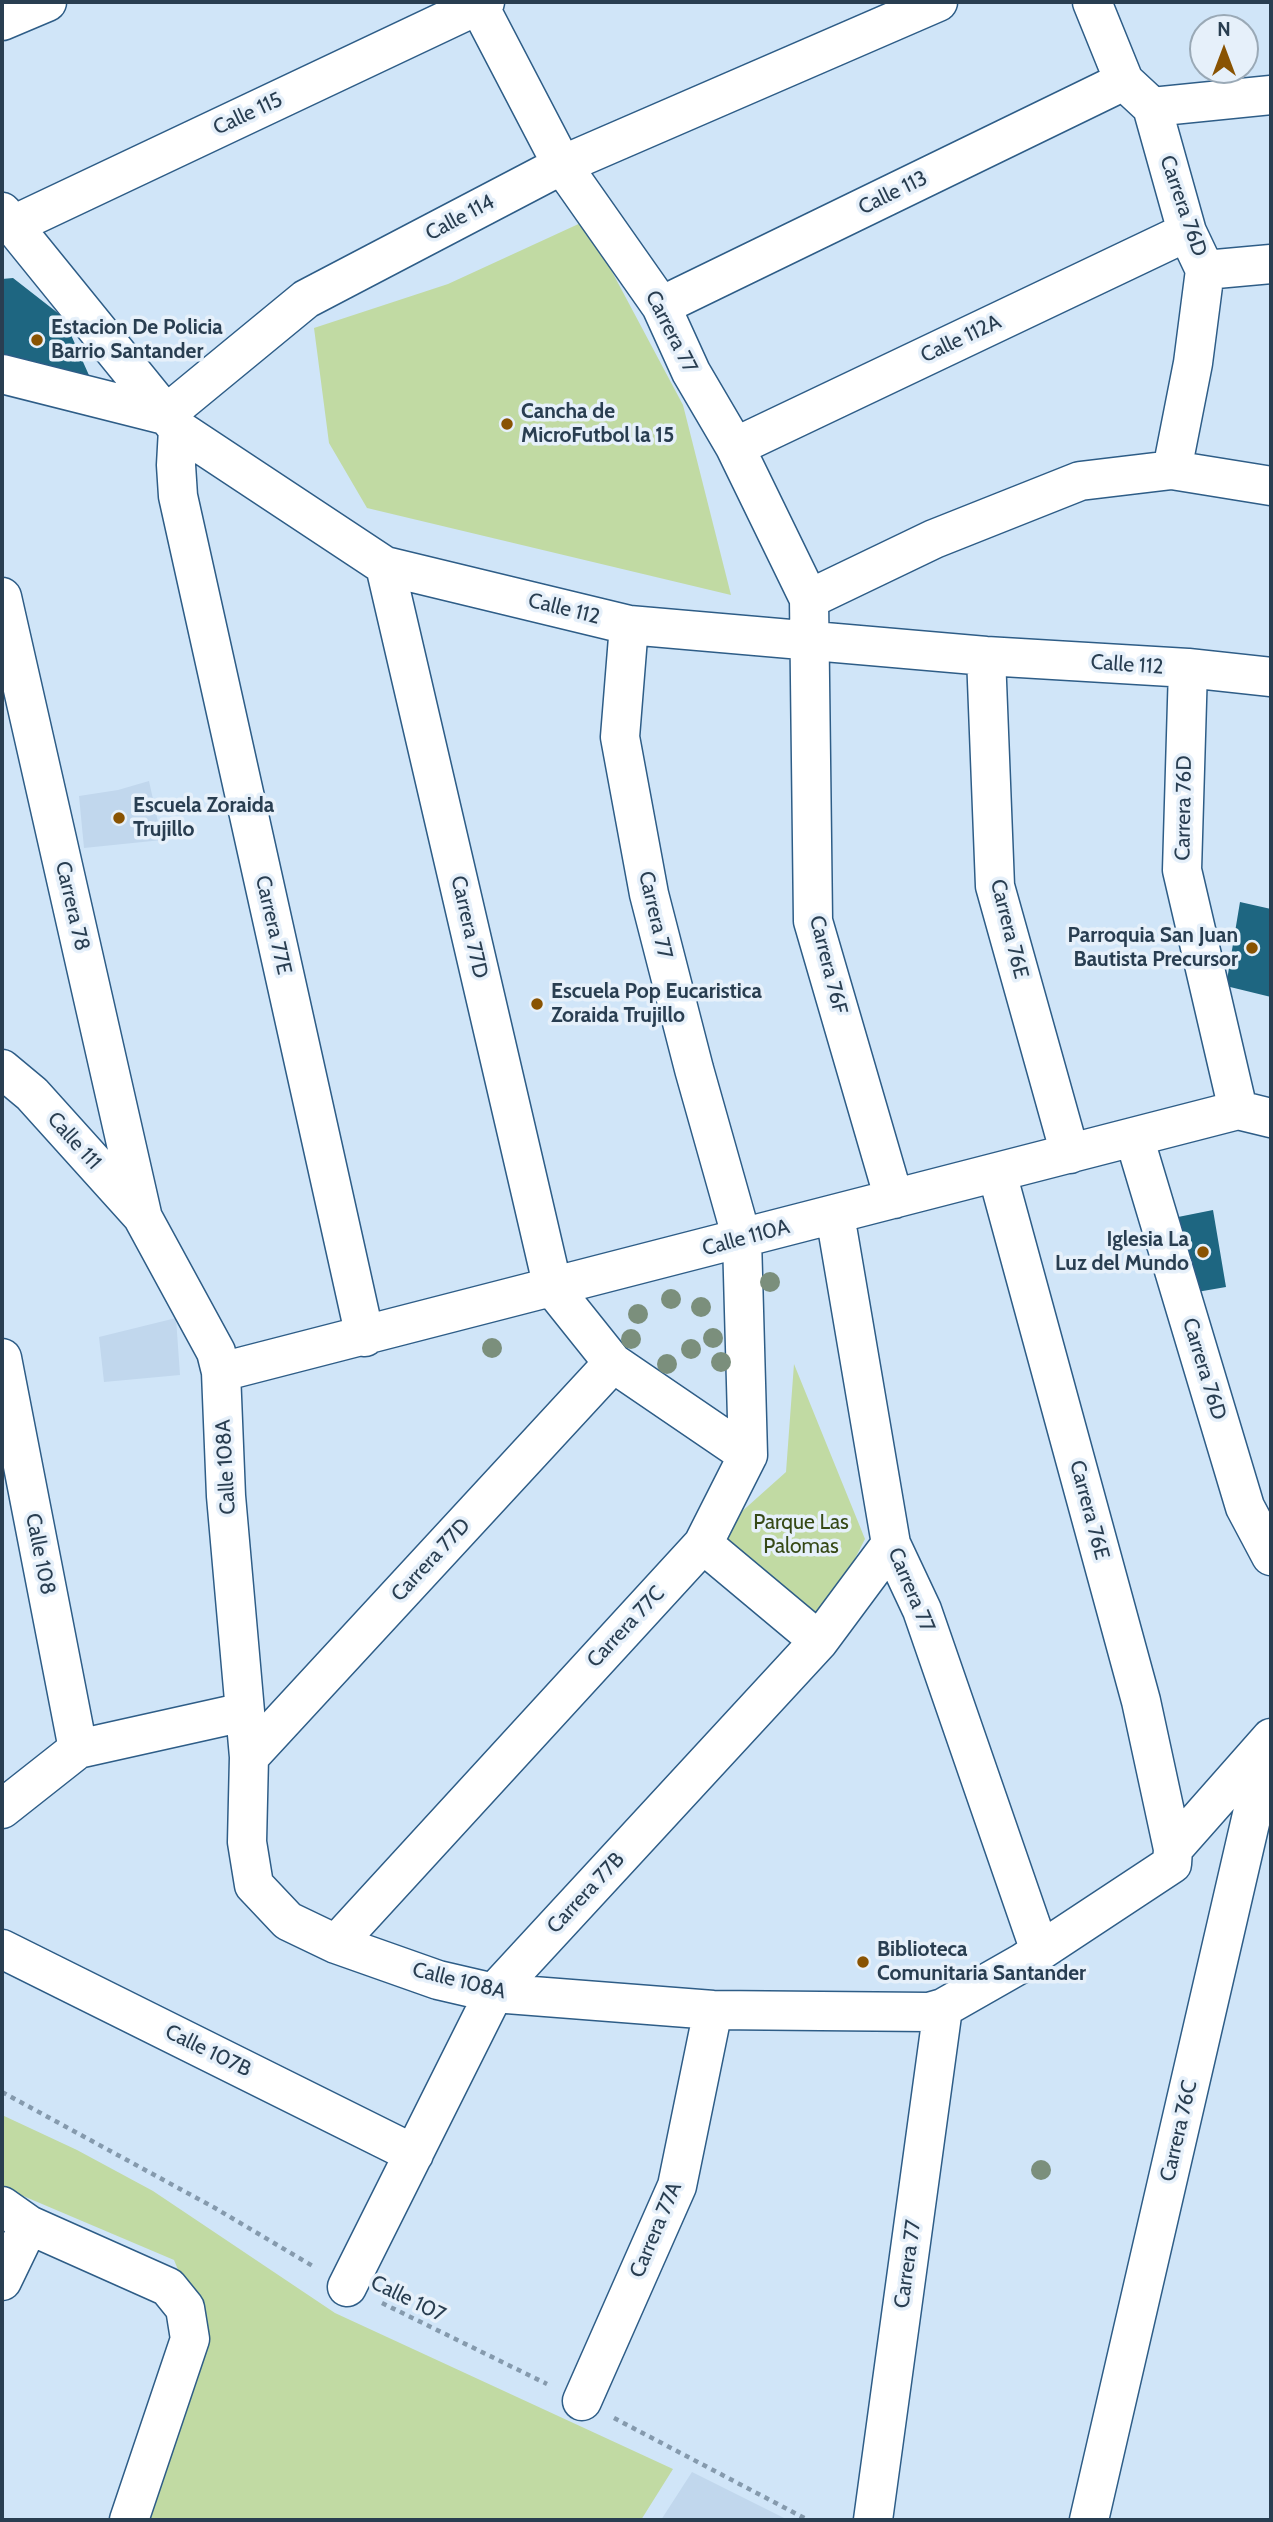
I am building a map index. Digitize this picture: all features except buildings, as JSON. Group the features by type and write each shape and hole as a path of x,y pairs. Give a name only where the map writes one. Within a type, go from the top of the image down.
{"street":[{"path":"2,21 47,2"},
{"name":"Calle 114","path":"172,422 306,299 562,165 938,2"},
{"path":"1092,2 1124,81 1152,107 1271,95"},
{"name":"Carrera 77","path":"481,3 562,165 662,306 691,372 735,447 809,599 808,640"},
{"name":"Calle 115","path":"6,219 481,3"},
{"name":"Calle 113","path":"662,306 1124,81"},
{"name":"Carrera 76D","path":"1152,107 1187,232 1205,270 1193,363 1172,470"},
{"name":"Calle 112","path":"6,219 172,422 385,566 629,625 986,656 1188,668 1271,677"},
{"name":"Calle 112A","path":"735,447 1187,232"},
{"path":"1205,270 1271,264"},
{"path":"2,374 172,422"},
{"name":"Carrera 77E","path":"172,422 178,496 365,1337"},
{"path":"809,599 934,539 1080,481 1172,470 1271,486"},
{"name":"Carrera 77D","path":"385,566 554,1288"},
{"name":"Carrera 78","path":"2,597 142,1216"},
{"name":"Carrera 77","path":"629,625 620,737 649,894 742,1239"},
{"name":"Carrera 76F","path":"808,640 813,921 894,1199"},
{"name":"Carrera 76E","path":"986,656 995,886 1070,1154"},
{"name":"Carrera 76D","path":"1188,668 1182,870 1255,1114"},
{"name":"Calle 111","path":"2,1069 32,1094 142,1216"},
{"name":"Calle 110A","path":"221,1372 1134,1137 1255,1114"},
{"name":"Carrera 76D","path":"1134,1137 1245,1507 1271,1556"},
{"name":"Carrera 76E","path":"997,1173 1141,1701 1174,1849"},
{"name":"Carrera 77","path":"835,1215 891,1544 926,1622 1040,1951"},
{"name":"Calle 108A","path":"142,1216 216,1352 221,1372 226,1496 249,1757 247,1842 254,1885 288,1920 336,1944 438,1980 494,1993 713,2010 929,2012 943,2008 1040,1951 1172,1864 1174,1849 1270,1740"},
{"name":"Carrera 77C","path":"336,1944 703,1544 748,1455 742,1239"},
{"path":"554,1288 613,1363 748,1455"},
{"name":"Calle 108","path":"2,1358 78,1749"},
{"name":"Carrera 77D","path":"249,1757 613,1363"},
{"path":"703,1544 820,1641"},
{"name":"Carrera 77B","path":"347,2287 494,1993 820,1641 891,1544"},
{"path":"2,1809 78,1749 244,1713"},
{"name":"Carrera 76C","path":"1089,2520 1270,1740"},
{"name":"Calle 107B","path":"2,1949 414,2154"},
{"name":"Carrera 77","path":"873,2520 943,2008"},
{"name":"Carrera 77A","path":"582,2401 677,2186 713,2010"},
{"path":"2,2281 15,2216 168,2287 185,2308 190,2339 129,2520"}],"path":[{"name":"Calle 107","path":"2,2092 215,2208 347,2287 582,2401 808,2520"}],"shaded area":[{"name":"Escuela Zoraida Trujillo","path":"149,781 162,840 84,848 79,796 118,790"},
{"path":"176,1318 180,1375 104,1382 99,1337"},
{"path":"692,2472 788,2520 661,2520"}],"green space":[{"name":"Cancha de MicroFutbol la 15","path":"585,221 683,405 731,595 367,508 329,443 314,328 448,284"},
{"name":"Parque Las Palomas","path":"794,1364 865,1539 822,1623 711,1539 786,1472"},
{"path":"2,2115 77,2150 153,2191 335,2313 673,2469 641,2520 147,2520 203,2331 174,2260 2,2187"}],"place":[{"name":"Estacion De Policia Barrio Santander","path":"37,340"},
{"name":"Cancha de MicroFutbol la 15","path":"507,424"},
{"name":"Escuela Zoraida Trujillo","path":"119,818"},
{"name":"Parroquia San Juan Bautista Precursor","path":"1252,948"},
{"name":"Escuela Pop Eucaristica Zoraida Trujillo","path":"537,1004"},
{"name":"Iglesia La Luz del Mundo","path":"1203,1252"},
{"name":"Biblioteca Comunitaria Santander","path":"863,1962"}]}
